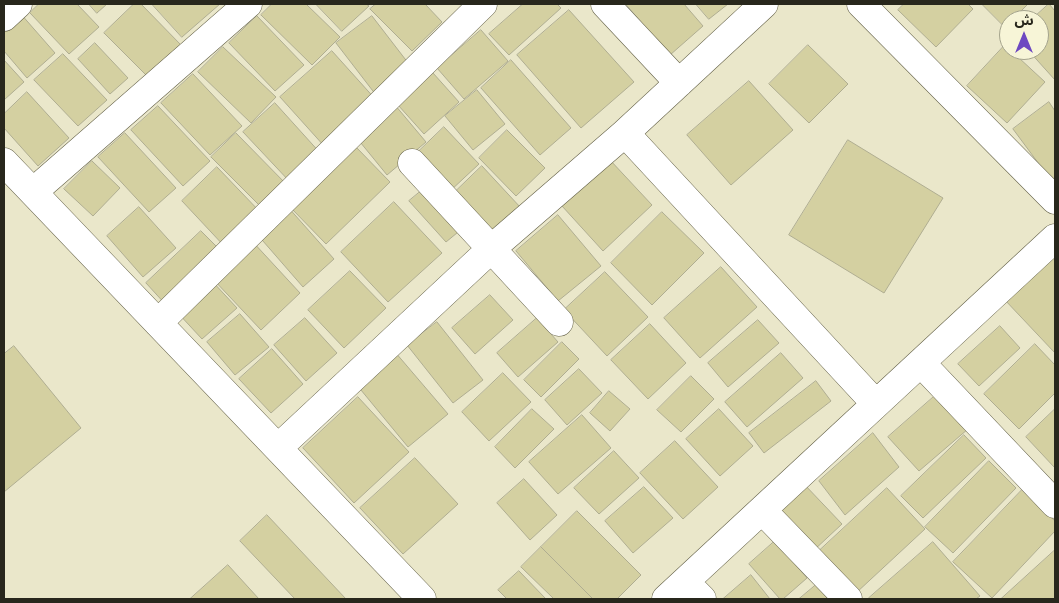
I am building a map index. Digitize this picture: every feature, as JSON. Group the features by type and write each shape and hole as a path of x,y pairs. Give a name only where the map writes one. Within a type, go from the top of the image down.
{"street":[{"path":"4,16 18,4"},
{"path":"33,192 248,4"},
{"path":"158,323 483,4"},
{"path":"605,4 679,83"},
{"path":"278,448 491,249 625,133 764,4"},
{"path":"862,4 1055,200"},
{"path":"625,133 876,404"},
{"path":"4,162 422,599"},
{"path":"412,163 559,322"},
{"path":"684,593 762,510 1055,238"},
{"path":"921,363 1055,504"},
{"path":"762,510 848,599"}],"building":[{"path":"39,4 77,4 99,27 69,54 30,13"},
{"path":"89,4 107,4 97,13"},
{"path":"134,4 141,4 181,45 148,77 104,33"},
{"path":"152,4 220,4 182,37"},
{"path":"272,4 306,4 340,37 312,65 261,15"},
{"path":"316,4 366,4 369,6 342,31"},
{"path":"376,4 425,4 442,22 412,51 370,9"},
{"path":"523,4 557,4 561,8 509,55 489,34"},
{"path":"626,4 684,4 703,26 670,55"},
{"path":"696,4 728,4 709,19"},
{"path":"904,4 968,4 973,9 936,47 898,10"},
{"path":"982,4 1028,4 1022,10 999,10 999,21"},
{"path":"1049,4 1055,11 1055,80 1037,60 1049,60 1049,10 1042,10"},
{"path":"569,10 634,82 581,128 517,55"},
{"path":"20,13 55,53 27,78 4,51 4,27"},
{"path":"257,16 304,65 275,91 229,43"},
{"path":"372,16 412,68 376,95 336,43"},
{"path":"481,30 508,61 464,99 437,68"},
{"path":"95,43 128,78 110,94 78,59"},
{"path":"808,45 848,84 809,123 769,84"},
{"path":"223,47 276,97 251,123 198,72"},
{"path":"332,51 377,101 325,147 280,97"},
{"path":"999,51 999,60 1021,60 1045,82 1007,123 967,86"},
{"path":"63,54 107,100 78,126 34,80"},
{"path":"4,60 24,82 4,100"},
{"path":"511,60 571,128 540,155 481,88"},
{"path":"433,73 459,102 424,134 398,105"},
{"path":"193,74 242,126 210,155 161,103"},
{"path":"749,81 793,130 731,185 687,135"},
{"path":"477,90 505,124 473,150 445,116"},
{"path":"27,92 69,138 38,166 4,128 4,114"},
{"path":"1049,102 1055,111 1055,181 1053,183 1013,129"},
{"path":"275,103 322,155 291,183 243,132"},
{"path":"395,105 426,142 387,175 356,137"},
{"path":"158,106 210,161 183,186 131,130"},
{"path":"444,127 479,164 449,192 414,156"},
{"path":"507,130 545,168 516,196 479,158"},
{"path":"125,133 176,188 149,212 98,157"},
{"path":"236,133 289,187 265,211 211,157"},
{"path":"848,140 943,198 884,293 789,235"},
{"path":"355,146 390,182 326,244 291,208"},
{"path":"610,160 652,205 603,251 562,206"},
{"path":"92,161 120,188 93,216 64,189"},
{"path":"482,166 521,208 490,236 452,195"},
{"path":"217,167 262,214 226,248 182,201"},
{"path":"426,187 463,228 446,242 409,201"},
{"path":"394,202 442,253 388,302 341,252"},
{"path":"287,206 334,259 303,287 256,233"},
{"path":"139,207 176,248 143,277 107,236"},
{"path":"662,212 704,253 652,305 611,263"},
{"path":"558,215 601,266 558,301 516,251"},
{"path":"201,231 223,253 167,306 146,283"},
{"path":"252,241 300,293 261,330 212,278"},
{"path":"1055,250 1055,353 1004,299"},
{"path":"721,267 757,307 700,358 664,318"},
{"path":"350,271 386,308 344,348 308,310"},
{"path":"605,272 648,317 607,356 564,310"},
{"path":"212,281 237,308 202,339 177,312"},
{"path":"490,295 513,320 475,354 452,328"},
{"path":"240,314 269,347 235,375 207,342"},
{"path":"305,318 337,353 306,381 274,345"},
{"path":"537,318 558,342 518,377 497,353"},
{"path":"758,320 779,343 728,387 708,363"},
{"path":"437,322 483,380 453,403 407,345"},
{"path":"650,324 686,363 648,399 611,360"},
{"path":"1000,326 1020,348 979,386 958,364"},
{"path":"562,342 579,359 541,397 524,380"},
{"path":"1035,344 1055,365 1055,393 1019,429 984,394"},
{"path":"14,346 81,428 4,492 4,354"},
{"path":"272,349 303,384 271,413 239,379"},
{"path":"395,352 448,414 408,447 356,384"},
{"path":"781,353 803,378 747,427 725,402"},
{"path":"579,369 602,393 567,425 545,400"},
{"path":"503,373 531,402 489,441 462,412"},
{"path":"691,376 714,399 681,432 657,410"},
{"path":"816,381 831,401 764,453 749,433"},
{"path":"609,391 630,409 610,431 590,413"},
{"path":"937,394 968,429 919,471 888,437"},
{"path":"358,397 409,452 354,503 303,448"},
{"path":"532,409 554,429 515,468 495,447"},
{"path":"719,409 753,446 720,476 686,439"},
{"path":"1055,409 1055,468 1026,437"},
{"path":"582,415 611,448 558,494 529,462"},
{"path":"873,433 899,467 845,515 819,481"},
{"path":"964,435 986,458 923,518 901,496"},
{"path":"675,441 718,487 683,519 640,473"},
{"path":"614,451 639,478 599,514 574,488"},
{"path":"415,458 458,504 403,554 360,508"},
{"path":"989,461 1016,488 953,553 925,527"},
{"path":"524,479 557,515 530,540 497,503"},
{"path":"803,483 842,524 813,551 774,510"},
{"path":"644,487 673,518 633,553 605,521"},
{"path":"887,488 925,529 856,593 818,552"},
{"path":"1022,490 1055,521 1055,531 992,598 953,562"},
{"path":"577,511 641,575 617,599 593,599 541,547"},
{"path":"267,515 346,599 295,599 240,541"},
{"path":"775,541 807,578 783,599 780,599 749,564"},
{"path":"933,542 980,596 976,599 869,598"},
{"path":"541,547 593,599 554,599 521,567"},
{"path":"1055,550 1055,599 1001,599"},
{"path":"228,565 259,599 190,599"},
{"path":"519,571 546,599 507,599 498,590"},
{"path":"751,575 770,599 723,599"},
{"path":"816,585 828,599 799,599"}]}
